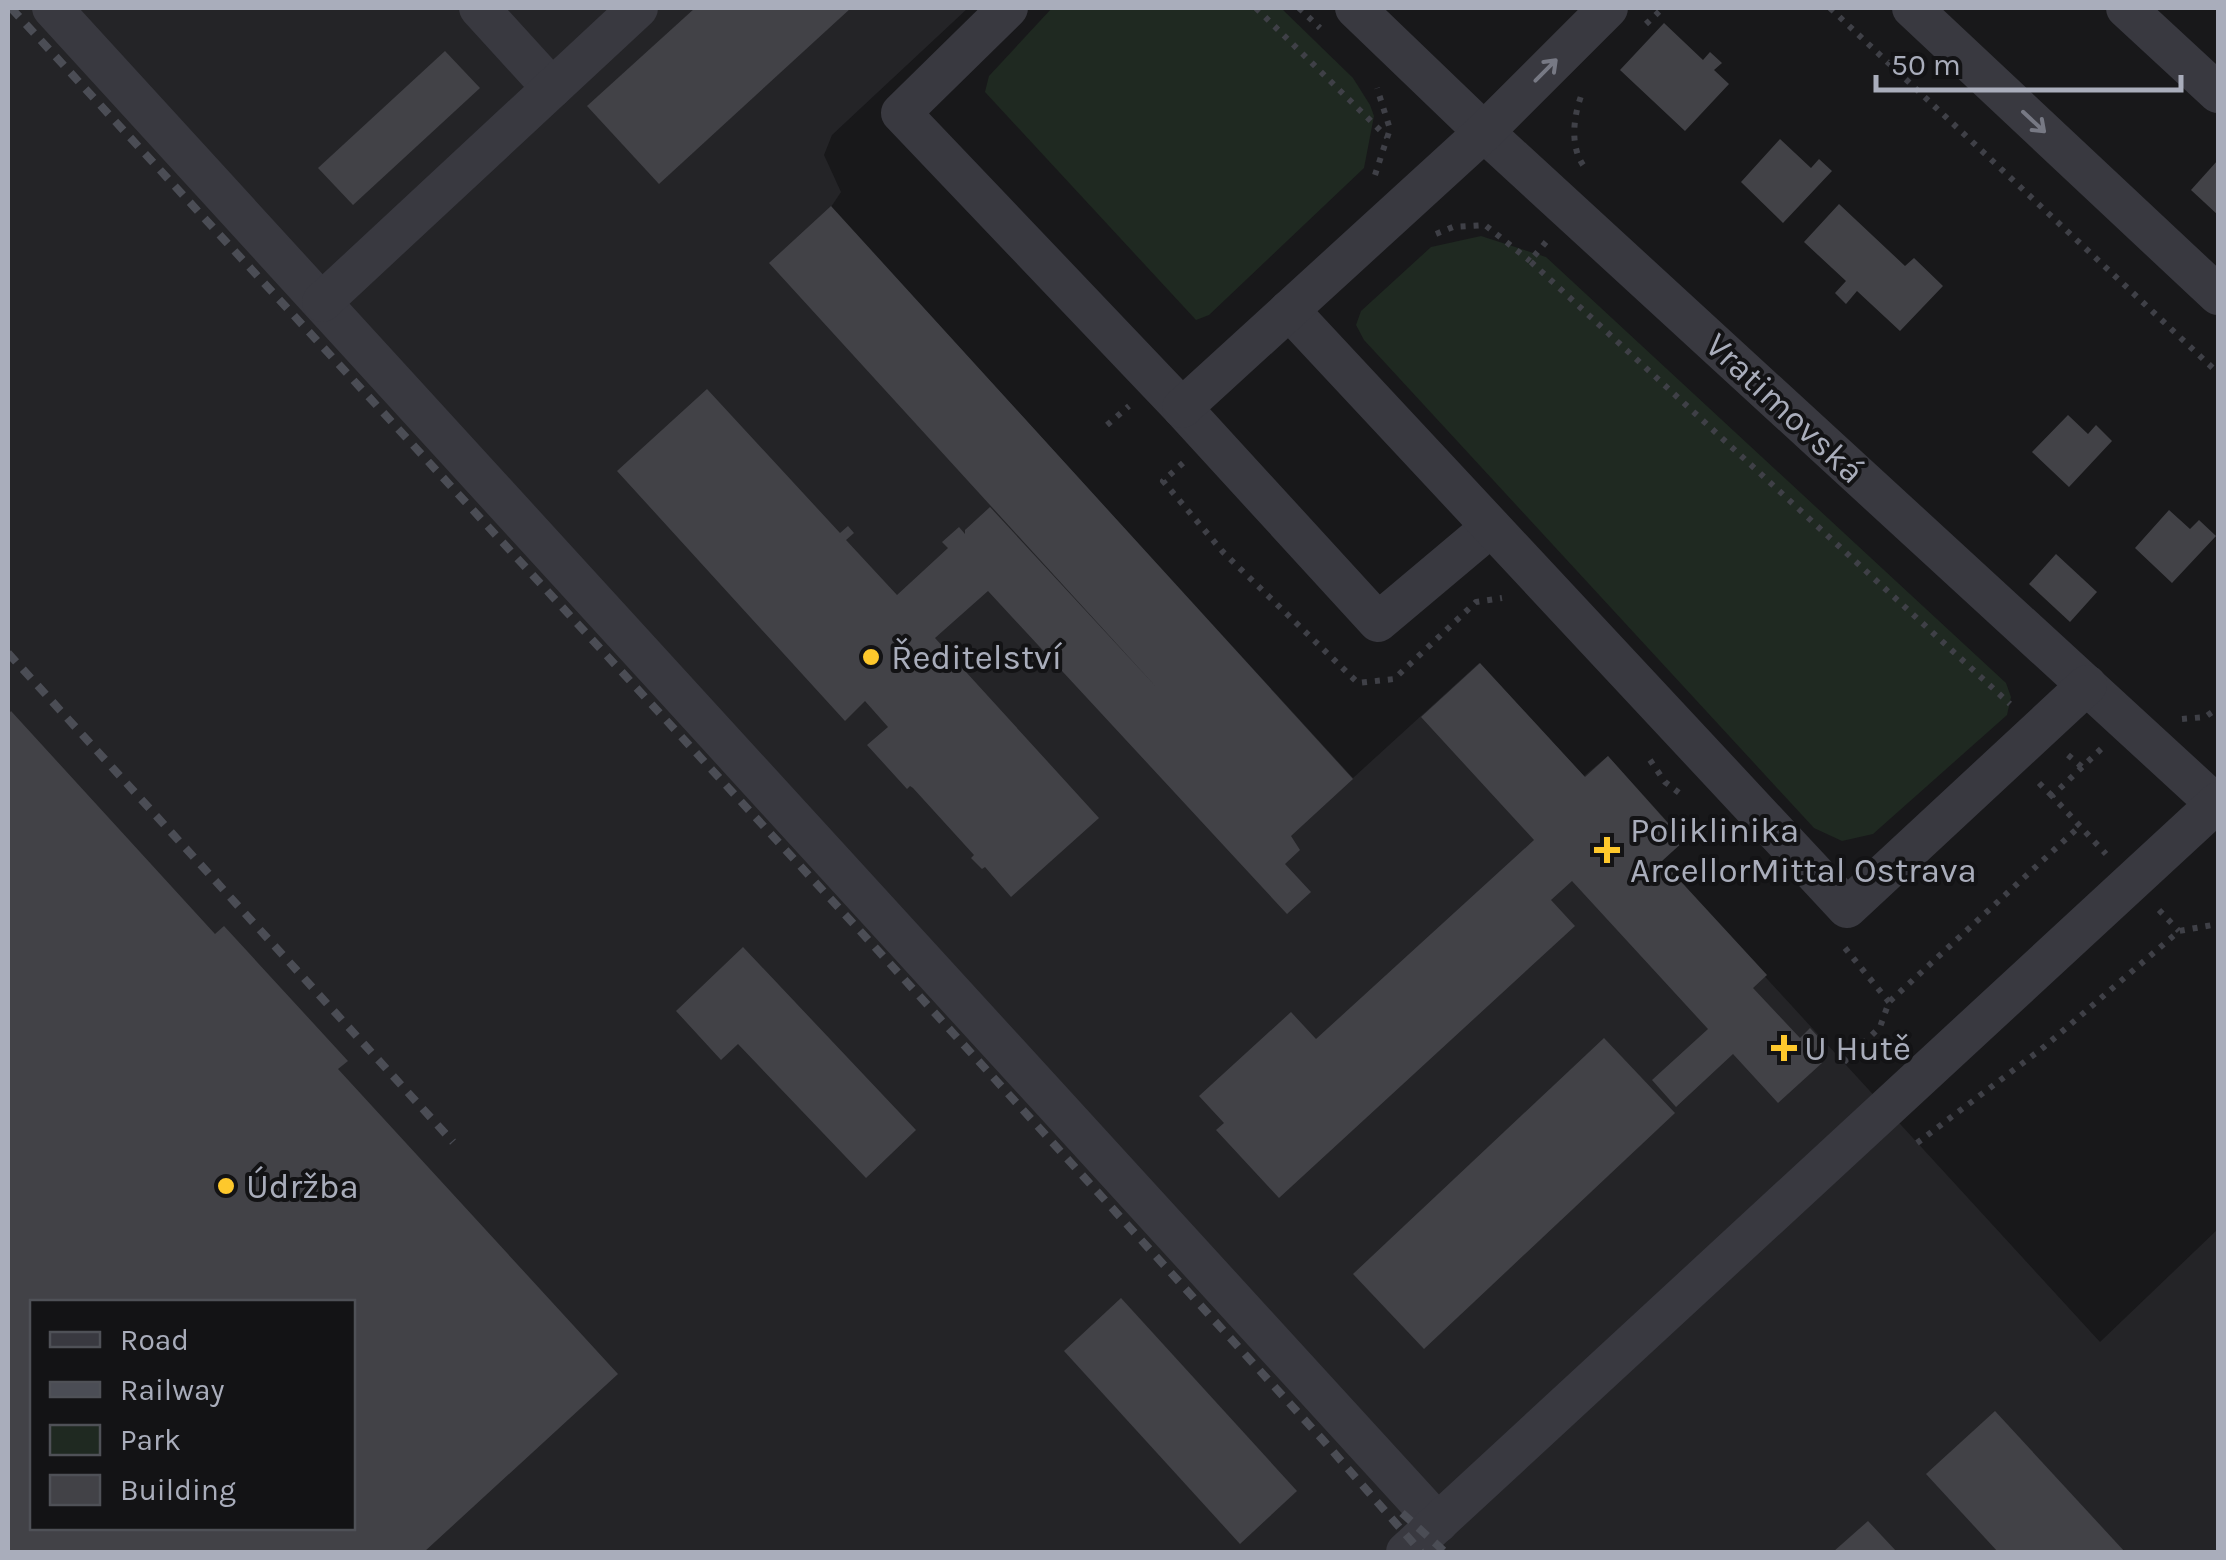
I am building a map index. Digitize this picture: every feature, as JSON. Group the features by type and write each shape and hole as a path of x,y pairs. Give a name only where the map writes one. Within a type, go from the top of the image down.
{"street":[{"path":"52,8 1438,1523"},
{"path":"479,8 552,88"},
{"path":"322,302 638,8"},
{"path":"1008,8 901,113 1378,622 1490,527"},
{"name":"Vratimovská","path":"1355,8 1484,132 2218,804"},
{"path":"1912,8 2218,295"},
{"path":"2126,8 2218,93"},
{"path":"1169,395 1289,310 1484,132 1624,19"},
{"path":"1289,310 1846,908 2087,685"},
{"path":"1406,1552 2218,804"}],"path":[{"path":"1256,8 1388,137"},
{"path":"1298,8 1322,30"},
{"path":"1624,19 1664,8"},
{"path":"1830,8 2218,373"},
{"path":"1362,187 1376,174 1390,129 1380,92 1368,79"},
{"path":"1530,261 1597,185 1578,158 1574,127 1581,94 1594,79"},
{"path":"1421,240 1452,227 1485,224 2082,767"},
{"path":"1107,425 1169,395"},
{"path":"1163,481 1223,552 1358,684 1394,679 1476,602 1506,597"},
{"path":"2177,720 2205,718 2218,708"},
{"path":"2052,796 2128,722"},
{"path":"1646,755 1665,782 1693,804"},
{"path":"2031,776 2179,930"},
{"path":"1844,1062 1880,1026 1889,1002 2080,826"},
{"path":"1917,1143 2044,1047 2179,930 2218,924"},
{"path":"1834,936 1889,1002"}],"shaded area":[{"path":"8,8 968,8 832,135 824,155 841,192 831,207 1353,778 1479,663 1584,776 1608,756 1683,839 1659,861 2100,1342 2218,1229 2218,1552 8,1552"}],"green space":[{"path":"1052,8 1281,8 1353,78 1370,105 1374,116 1364,168 1209,315 1196,320 985,92 989,76"},
{"path":"1481,236 1546,257 2006,683 2011,697 2007,715 1873,834 1842,841 1814,828 1364,340 1356,325 1361,311 1431,247"}],"building":[{"path":"695,8 851,8 659,184 587,106"},
{"path":"1664,23 1703,60 1710,52 1722,63 1714,70 1729,84 1685,131 1620,70"},
{"path":"445,51 480,88 353,205 318,168"},
{"path":"1780,139 1811,168 1819,159 1832,171 1783,223 1741,182"},
{"path":"2218,160 2218,215 2191,190"},
{"path":"1839,204 1905,266 1914,258 1943,286 1900,331 1857,291 1846,304 1835,293 1846,281 1804,242"},
{"name":"Ředitelství","path":"831,206 1353,779 1291,836 1300,850 1285,864 1311,892 1287,914 988,591 935,638 1099,818 1011,897 985,867 982,869 971,858 974,855 913,788 907,789 867,745 888,727 865,701 845,721 617,471 707,389 840,533 848,526 854,533 846,540 897,595 948,548 942,542 959,527 965,534 990,507 1158,689 769,263"},
{"path":"2068,415 2088,434 2096,425 2112,441 2069,487 2032,452"},
{"path":"2169,510 2190,529 2199,520 2216,536 2172,583 2135,548"},
{"path":"2056,554 2097,592 2070,622 2029,584"},
{"path":"1480,663 1585,777 1608,756 1684,841 1662,861 1767,975 1753,988 1800,1038 1810,1028 1824,1043 1813,1053 1822,1063 1778,1103 1733,1054 1676,1107 1652,1080 1708,1029 1572,881 1551,900 1575,926 1279,1198 1216,1130 1224,1123 1199,1096 1291,1012 1316,1039 1534,840 1421,717"},
{"name":"Údržba","path":"11,711 215,934 224,926 348,1061 338,1069 618,1374 424,1552 8,1552"},
{"path":"743,947 916,1130 866,1178 738,1044 721,1060 676,1011"},
{"path":"1604,1038 1675,1113 1424,1349 1353,1274"},
{"path":"1121,1298 1297,1491 1240,1544 1064,1351"},
{"path":"1995,1411 2125,1552 1998,1552 1926,1474"},
{"path":"1868,1521 1897,1552 1833,1552"}],"railway":[{"path":"11,8 873,945 1421,1552"},
{"path":"8,653 453,1142"},
{"path":"1402,1513 1445,1552"}],"place":[{"name":"Ředitelství","path":"871,657"},
{"name":"Poliklinika ArcellorMittal Ostrava","path":"1607,850"},
{"name":"U Hutě","path":"1784,1048"},
{"name":"Údržba","path":"226,1186"}]}
